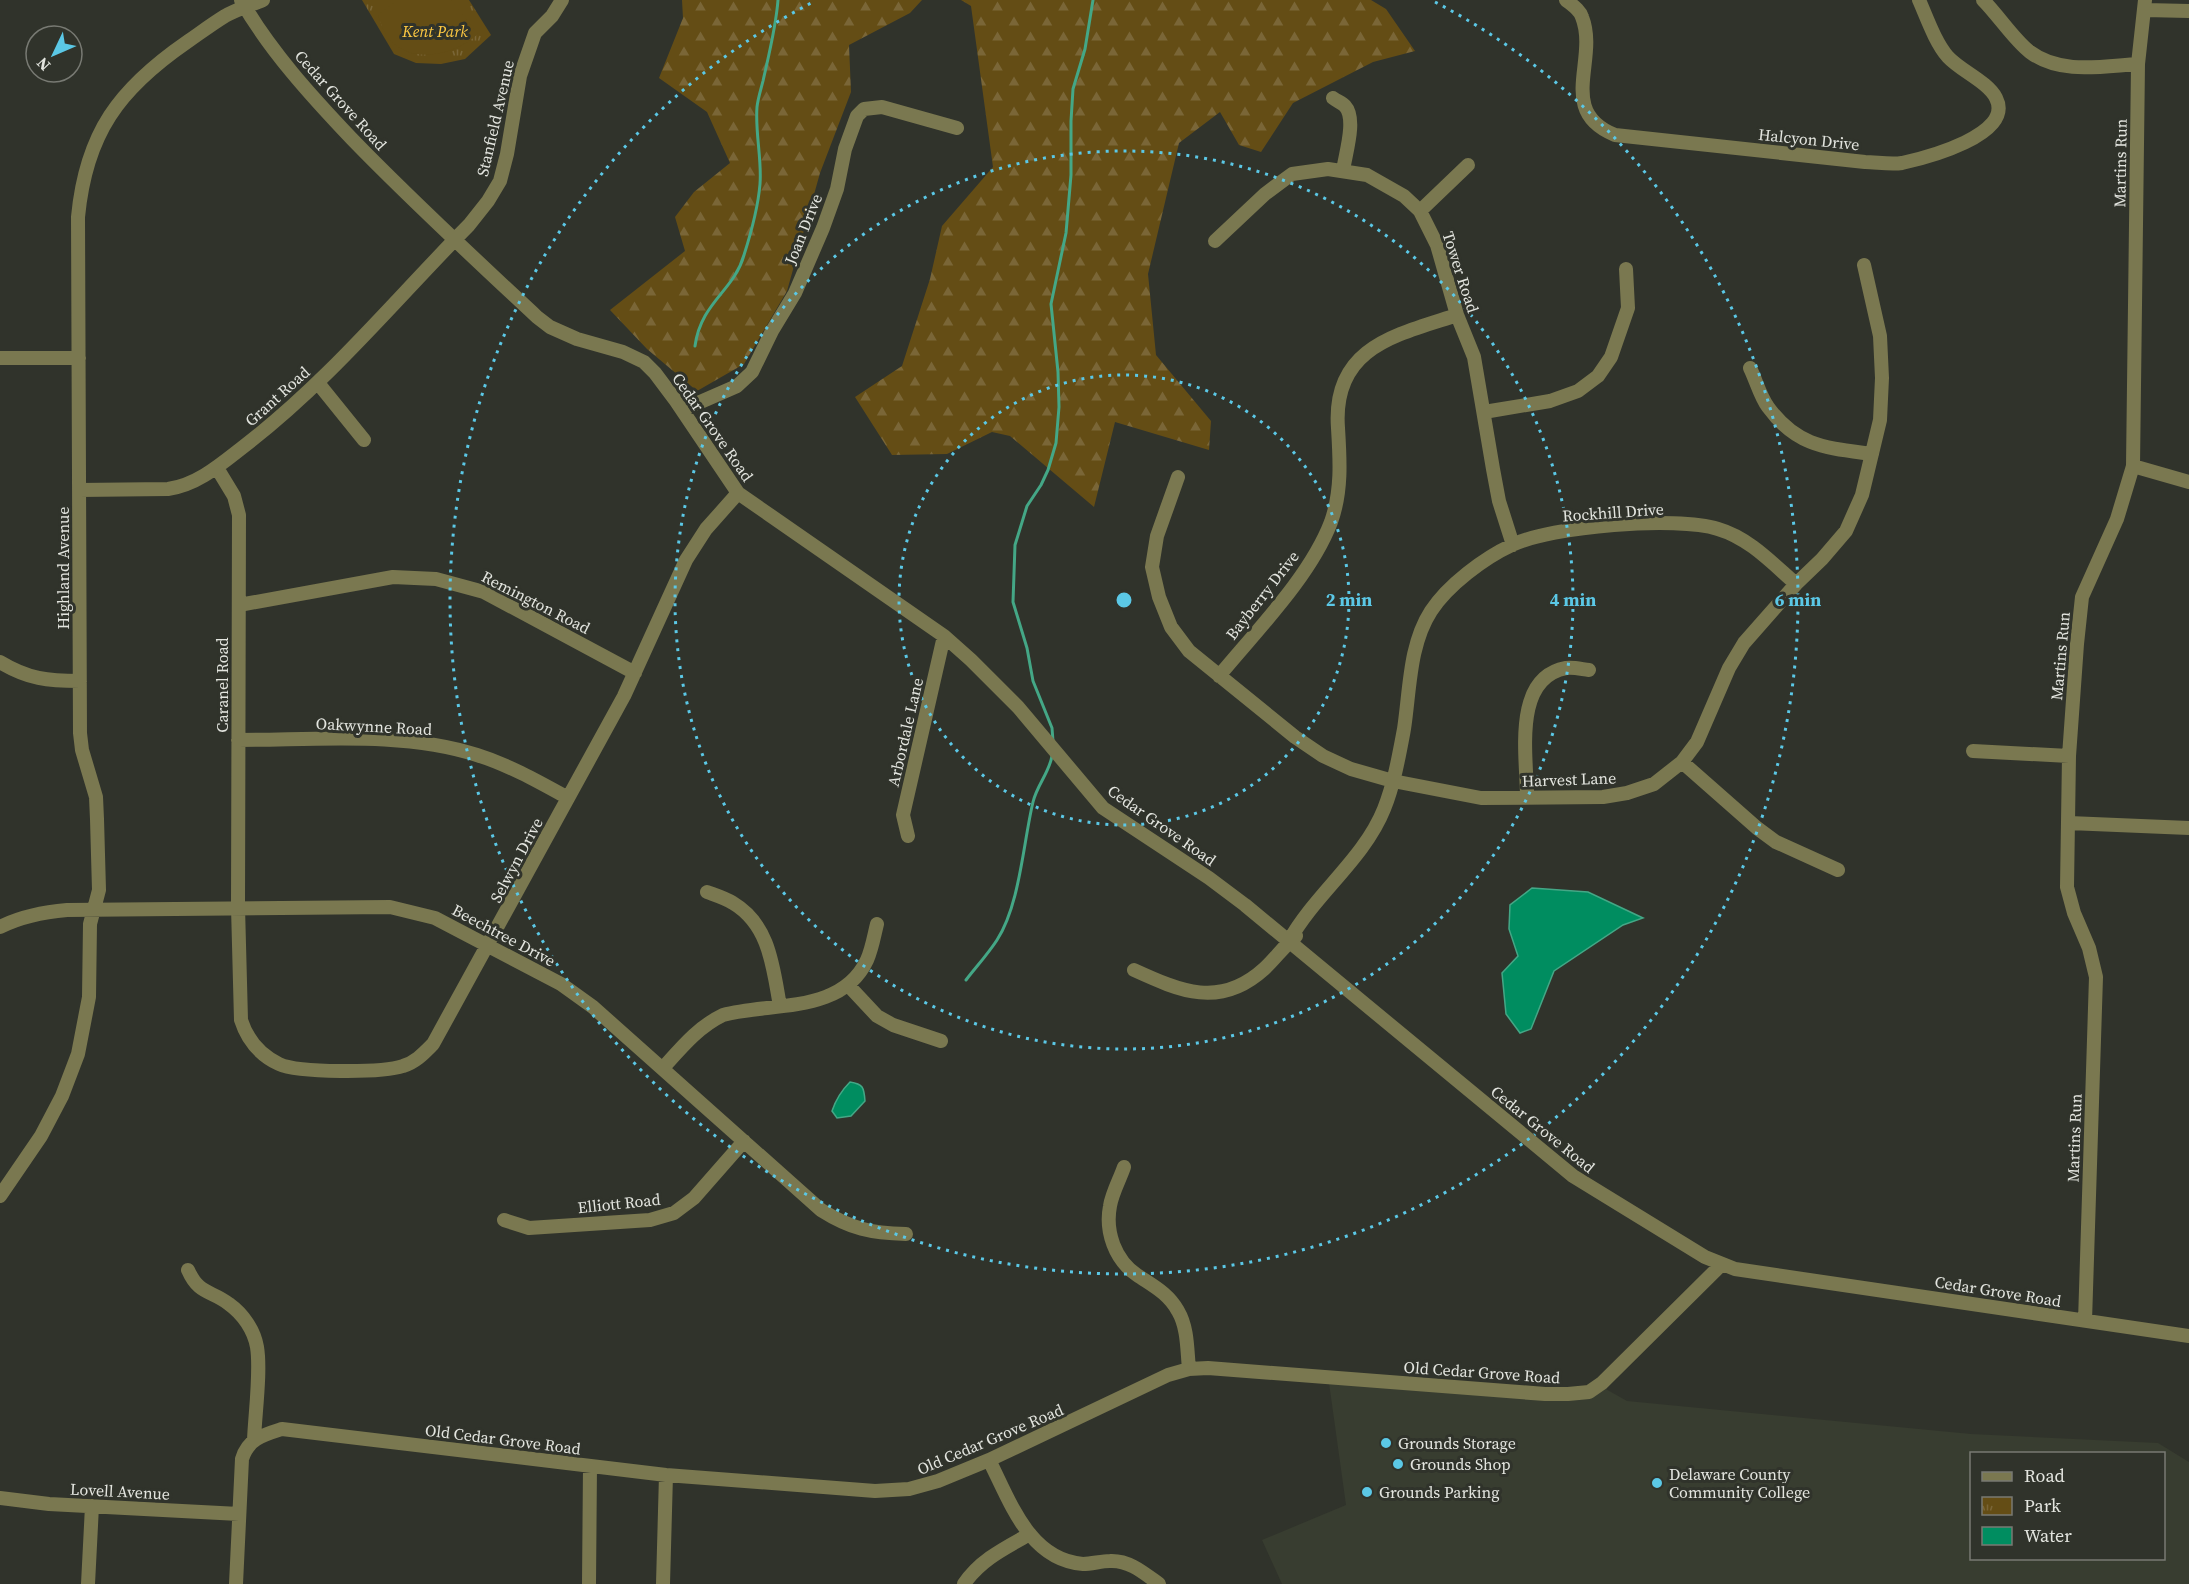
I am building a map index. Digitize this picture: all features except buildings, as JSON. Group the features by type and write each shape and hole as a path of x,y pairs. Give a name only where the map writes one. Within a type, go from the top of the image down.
{"street":[{"name":"Highland Avenue","path":"0,1196 41,1136 72,1072 82,1035 88,997 90,924 99,890 96,797 82,750 80,733 78,217 81,188 96,139 123,97 157,63 243,4 263,0"},
{"name":"Stanfield Avenue","path":"454,240 488,201 500,181 507,154 520,76 526,56 535,33 552,16 562,0"},
{"name":"Halcyon Drive","path":"1566,0 1579,11 1586,39 1582,98 1585,110 1591,120 1604,131 1615,135 1899,164 1966,143 1984,132 1998,116 1999,106 1993,93 1944,52 1919,0"},
{"path":"1983,0 2029,51 2048,63 2073,67 2138,64"},
{"name":"Cedar Grove Road","path":"243,4 287,65 321,106 371,159 454,240 550,327 577,339 623,352 644,362 682,410 738,493 944,636 1011,699 1103,808 1209,878 1289,941 1573,1176 1721,1265 1756,1273 1936,1297 2189,1336"},
{"path":"2145,5 2189,10"},
{"name":"Martins Run","path":"2085,1321 2096,977 2089,948 2074,913 2067,887 2069,756 2082,597 2117,519 2133,466 2138,64 2145,5"},
{"path":"1333,98 1346,107 1350,117 1351,125 1343,171"},
{"name":"Joan Drive","path":"682,410 737,386 752,372 772,331 795,293 823,228 837,189 845,149 857,116 864,109 882,107 957,128"},
{"path":"1420,211 1468,165"},
{"name":"Tower Road","path":"1215,241 1265,194 1292,174 1328,169 1367,175 1404,196 1420,211 1437,245 1457,315 1474,357 1500,501 1513,545"},
{"name":"Grant Road","path":"79,490 182,487 217,468 291,410 454,240"},
{"name":"Harvest Lane","path":"1178,477 1156,536 1152,567 1159,597 1171,627 1189,651 1294,737 1323,756 1352,769 1393,781 1481,798 1602,797 1627,793 1654,784 1682,762 1697,742 1729,668 1744,643 1846,531 1862,495 1880,420 1882,378 1880,336 1864,265"},
{"path":"1484,412 1550,401 1578,391 1598,376 1611,357 1628,308 1626,269"},
{"name":"Bayberry Drive","path":"1219,676 1299,579 1316,553 1330,523 1337,499 1341,470 1337,419 1341,391 1352,368 1366,351 1389,337 1457,315"},
{"path":"0,358 79,358"},
{"path":"1750,368 1767,406 1795,435 1821,447 1872,454"},
{"path":"318,383 364,440"},
{"path":"2133,466 2189,482"},
{"name":"Caranel Road","path":"217,468 234,496 239,515 238,907"},
{"name":"Selwyn Drive","path":"238,907 241,1020 244,1030 258,1050 267,1058 297,1069 386,1069 414,1061 434,1044 488,946 635,673 686,560 706,529 738,493"},
{"name":"Rockhill Drive","path":"1134,970 1184,991 1210,993 1224,991 1250,980 1263,970 1289,941 1310,924 1337,890 1343,870 1369,836 1384,810 1404,729 1410,674 1419,636 1431,611 1451,587 1513,545 1546,535 1585,528 1655,523 1692,525 1719,529 1754,546 1796,584"},
{"name":"Remington Road","path":"239,604 393,577 436,579 484,591 635,673"},
{"name":"Arbordale Lane","path":"908,836 903,815 944,636"},
{"path":"0,662 15,672 37,680 80,681"},
{"path":"1527,797 1528,701 1537,685 1553,672 1568,668 1588,670"},
{"name":"Oakwynne Road","path":"238,740 378,740 445,746 511,768 568,798"},
{"path":"1973,751 2069,756"},
{"path":"1682,762 1776,842 1838,870"},
{"path":"2069,823 2189,828"},
{"path":"707,892 734,903 762,933 770,950 780,1006"},
{"name":"Beechtree Drive","path":"0,927 13,920 41,912 238,907 390,907 435,918 578,995 821,1210 840,1223 860,1230 906,1234"},
{"path":"663,1068 698,1030 723,1015 740,1010 822,999 848,985 867,961 877,924"},
{"path":"848,985 877,1016 893,1025 941,1041"},
{"name":"Elliott Road","path":"504,1220 529,1228 651,1220 674,1213 694,1198 744,1141"},
{"path":"1124,1167 1110,1204 1110,1234 1125,1264 1166,1294 1178,1311 1186,1333 1189,1369"},
{"name":"Old Cedar Grove Road","path":"254,1440 282,1429 666,1475 896,1491 921,1487 989,1460 1168,1376 1189,1369 1208,1368 1545,1394 1589,1392 1614,1373 1721,1265"},
{"path":"188,1270 193,1281 201,1290 227,1302 237,1310 252,1332 257,1346 254,1440 245,1449 242,1459 236,1584"},
{"path":"989,1460 1030,1534 1046,1551 1082,1564 1111,1561 1125,1563 1159,1584"},
{"path":"589,1584 590,1466"},
{"path":"663,1584 666,1475"},
{"name":"Lovell Avenue","path":"0,1498 49,1504 238,1514"},
{"path":"88,1584 92,1506"},
{"path":"964,1584 987,1559 1030,1534"}],"shaded area":[{"name":"Delaware County Community College","path":"1329,1383 1546,1398 1604,1388 1627,1401 1971,1434 2158,1443 2189,1462 2189,1584 1282,1584 1262,1540 1346,1505"}],"green space":[{"name":"Kent Park","path":"362,0 469,0 491,35 465,59 441,64 416,63 394,54"},
{"name":"Kent Park","path":"398,0 451,0 478,34 469,41 447,51 423,55 412,53 391,41 378,15"},
{"path":"682,0 922,0 910,13 849,45 851,92 820,173 787,291 744,364 697,391 647,349 610,310 685,251 675,217 694,192 730,163 707,112 659,78 683,18"},
{"path":"961,0 1371,0 1386,9 1415,51 1373,62 1293,103 1261,152 1239,145 1220,112 1179,143 1148,274 1156,355 1211,421 1209,450 1115,422 1094,507 1010,436 992,432 947,454 892,455 855,397 902,366 930,279 942,226 993,167 971,6"}],"water":[{"path":"1532,888 1588,892 1643,918 1623,925 1554,971 1531,1029 1520,1033 1506,1014 1502,973 1518,956 1509,929 1510,905"},
{"path":"850,1082 862,1087 865,1101 851,1116 837,1118 832,1111 839,1095"}],"waterway":[{"path":"695,346 704,318 739,267 754,220 760,175 757,107 776,20 778,0"},
{"path":"1053,741 1052,728 1033,681 1027,648 1013,602 1015,545 1027,506 1048,470 1056,443 1059,407 1058,372 1051,304 1066,233 1071,175 1073,89 1085,49 1093,0"},
{"path":"966,980 997,940 1005,925 1016,892 1033,802 1052,756"}],"place":[{"name":"Grounds Storage","path":"1386,1443"},
{"name":"Grounds Shop","path":"1398,1464"},
{"name":"Delaware County Community College","path":"1657,1483"},
{"name":"Grounds Parking","path":"1367,1492"}]}
